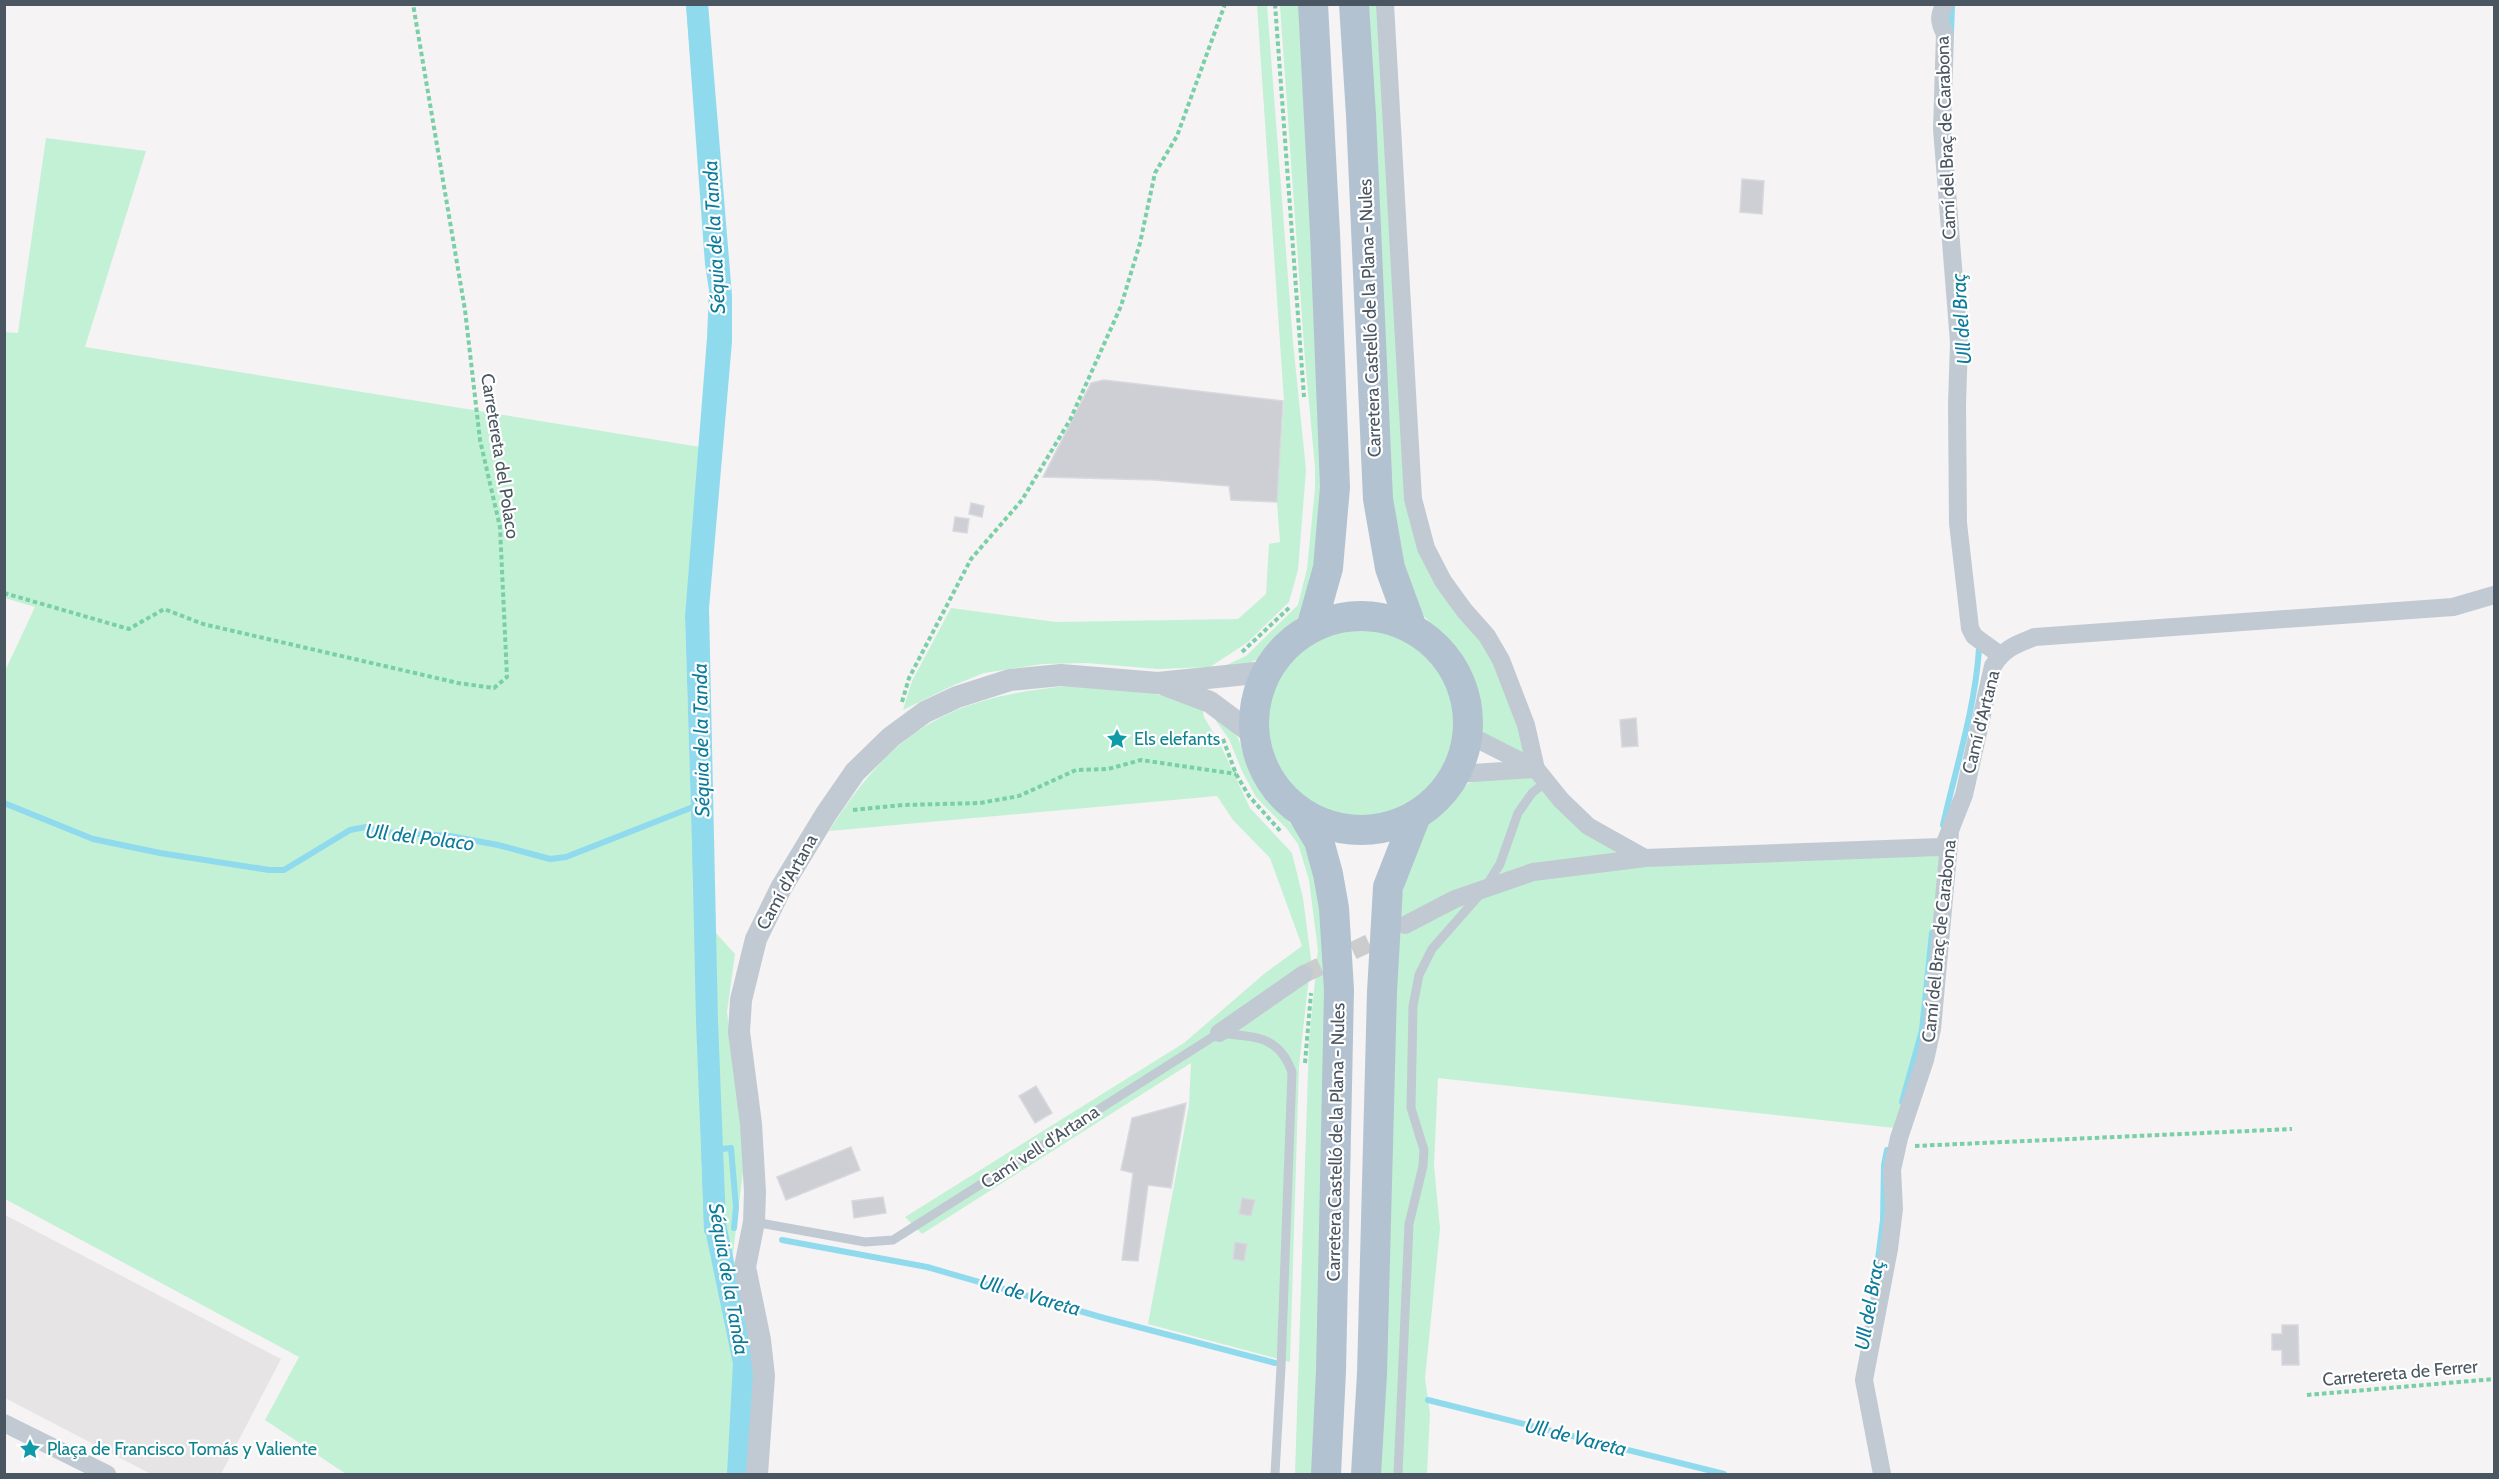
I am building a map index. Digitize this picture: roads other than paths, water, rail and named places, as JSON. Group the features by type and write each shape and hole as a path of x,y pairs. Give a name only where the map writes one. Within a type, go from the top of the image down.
{"main road":[{"path":"1311,628 1328,568 1335,487 1326,233 1313,4"},
{"name":"Carretera Castelló de la Plana - Nules","path":"1354,4 1362,126 1378,499 1390,568 1412,628"},
{"path":"1344,617 1379,617 1412,628 1445,654 1465,692 1469,735 1457,774 1439,799 1415,818 1378,831 1294,826 1269,781 1253,734 1255,702 1266,672 1286,646 1311,628 1344,617"},
{"path":"1366,1474 1372,1374 1382,992 1388,887 1415,818"},
{"name":"Carretera Castelló de la Plana - Nules","path":"1294,826 1319,841 1334,908 1339,990 1332,1324 1326,1474"}],"street":[{"path":"1385,4 1413,499 1426,548 1443,581 1487,636 1501,660 1542,775 1561,800 1588,826 1645,858"},
{"name":"Camí del Braç de Carabona","path":"1945,4 1940,13 1939,22 1945,34 1942,129 1959,342 1958,523 1970,628 1974,636 2000,655"},
{"name":"Camí d'Artana","path":"1645,858 1941,847 1951,830 1964,795 1993,666 2009,647 2035,637 2453,607 2494,595"},
{"name":"Camí d'Artana","path":"757,1474 764,1376 760,1340 745,1266 753,1222 754,1180 751,1124 740,1032 741,1000 756,939 781,888 826,814 855,772 891,737 925,712 957,697 1010,680 1061,675 1158,683 1266,672"},
{"name":"Camí d'Artana","path":"1158,683 1210,702 1253,734"},
{"path":"1469,735 1542,775"},
{"path":"1457,774 1542,775"},
{"name":"Camí del Braç de Carabona","path":"1882,1474 1864,1380 1889,1249 1894,1209 1892,1170 1932,1029 1951,830"},
{"path":"1406,925 1455,899 1533,872 1645,858"},
{"name":"Camí vell d'Artana","path":"1219,1033 1308,978"},
{"path":"4,1423 108,1474"}],"lane":[{"path":"1398,1474 1409,1224 1423,1166 1424,1150 1411,1108 1413,1006 1419,975 1432,949 1483,891 1500,864 1518,813 1542,775"},
{"path":"1219,1033 1272,1042 1281,1049 1292,1072 1275,1474"},
{"name":"Camí vell d'Artana","path":"753,1222 866,1242 893,1240 1219,1033"}],"waterway":[{"path":"689,4 708,264 712,290 688,617 707,1231 709,1234 718,1233"},
{"name":"Séquia de la Tanda","path":"697,4 721,296 721,341 698,608 707,1021 715,1224 744,1363 738,1474"},
{"name":"Ull del Braç","path":"1951,33 1952,6"},
{"name":"Ull del Braç","path":"1943,825 1974,694 1979,649"},
{"name":"Ull del Polaco","path":"4,803 93,839 160,853 269,870 284,870 350,830 366,827 382,832 450,836 498,845 550,859 566,857 693,807 702,806"},
{"name":"Ull del Braç","path":"1902,1102 1922,1030 1932,933"},
{"name":"Ull de Vareta","path":"713,1150 731,1148 736,1207 734,1228"},
{"name":"Ull del Braç","path":"1877,1267 1883,1220 1884,1165 1887,1150"},
{"name":"Ull de Vareta","path":"782,1240 927,1267 1104,1318 1275,1363"},
{"name":"Ull de Vareta","path":"1428,1400 1724,1474"}],"tunnel":[{"path":"1304,974 1390,933"}],"place":[{"name":"Els elefants","path":"1117,739"},
{"name":"Plaça de Francisco Tomás y Valiente","path":"30,1449"}]}
